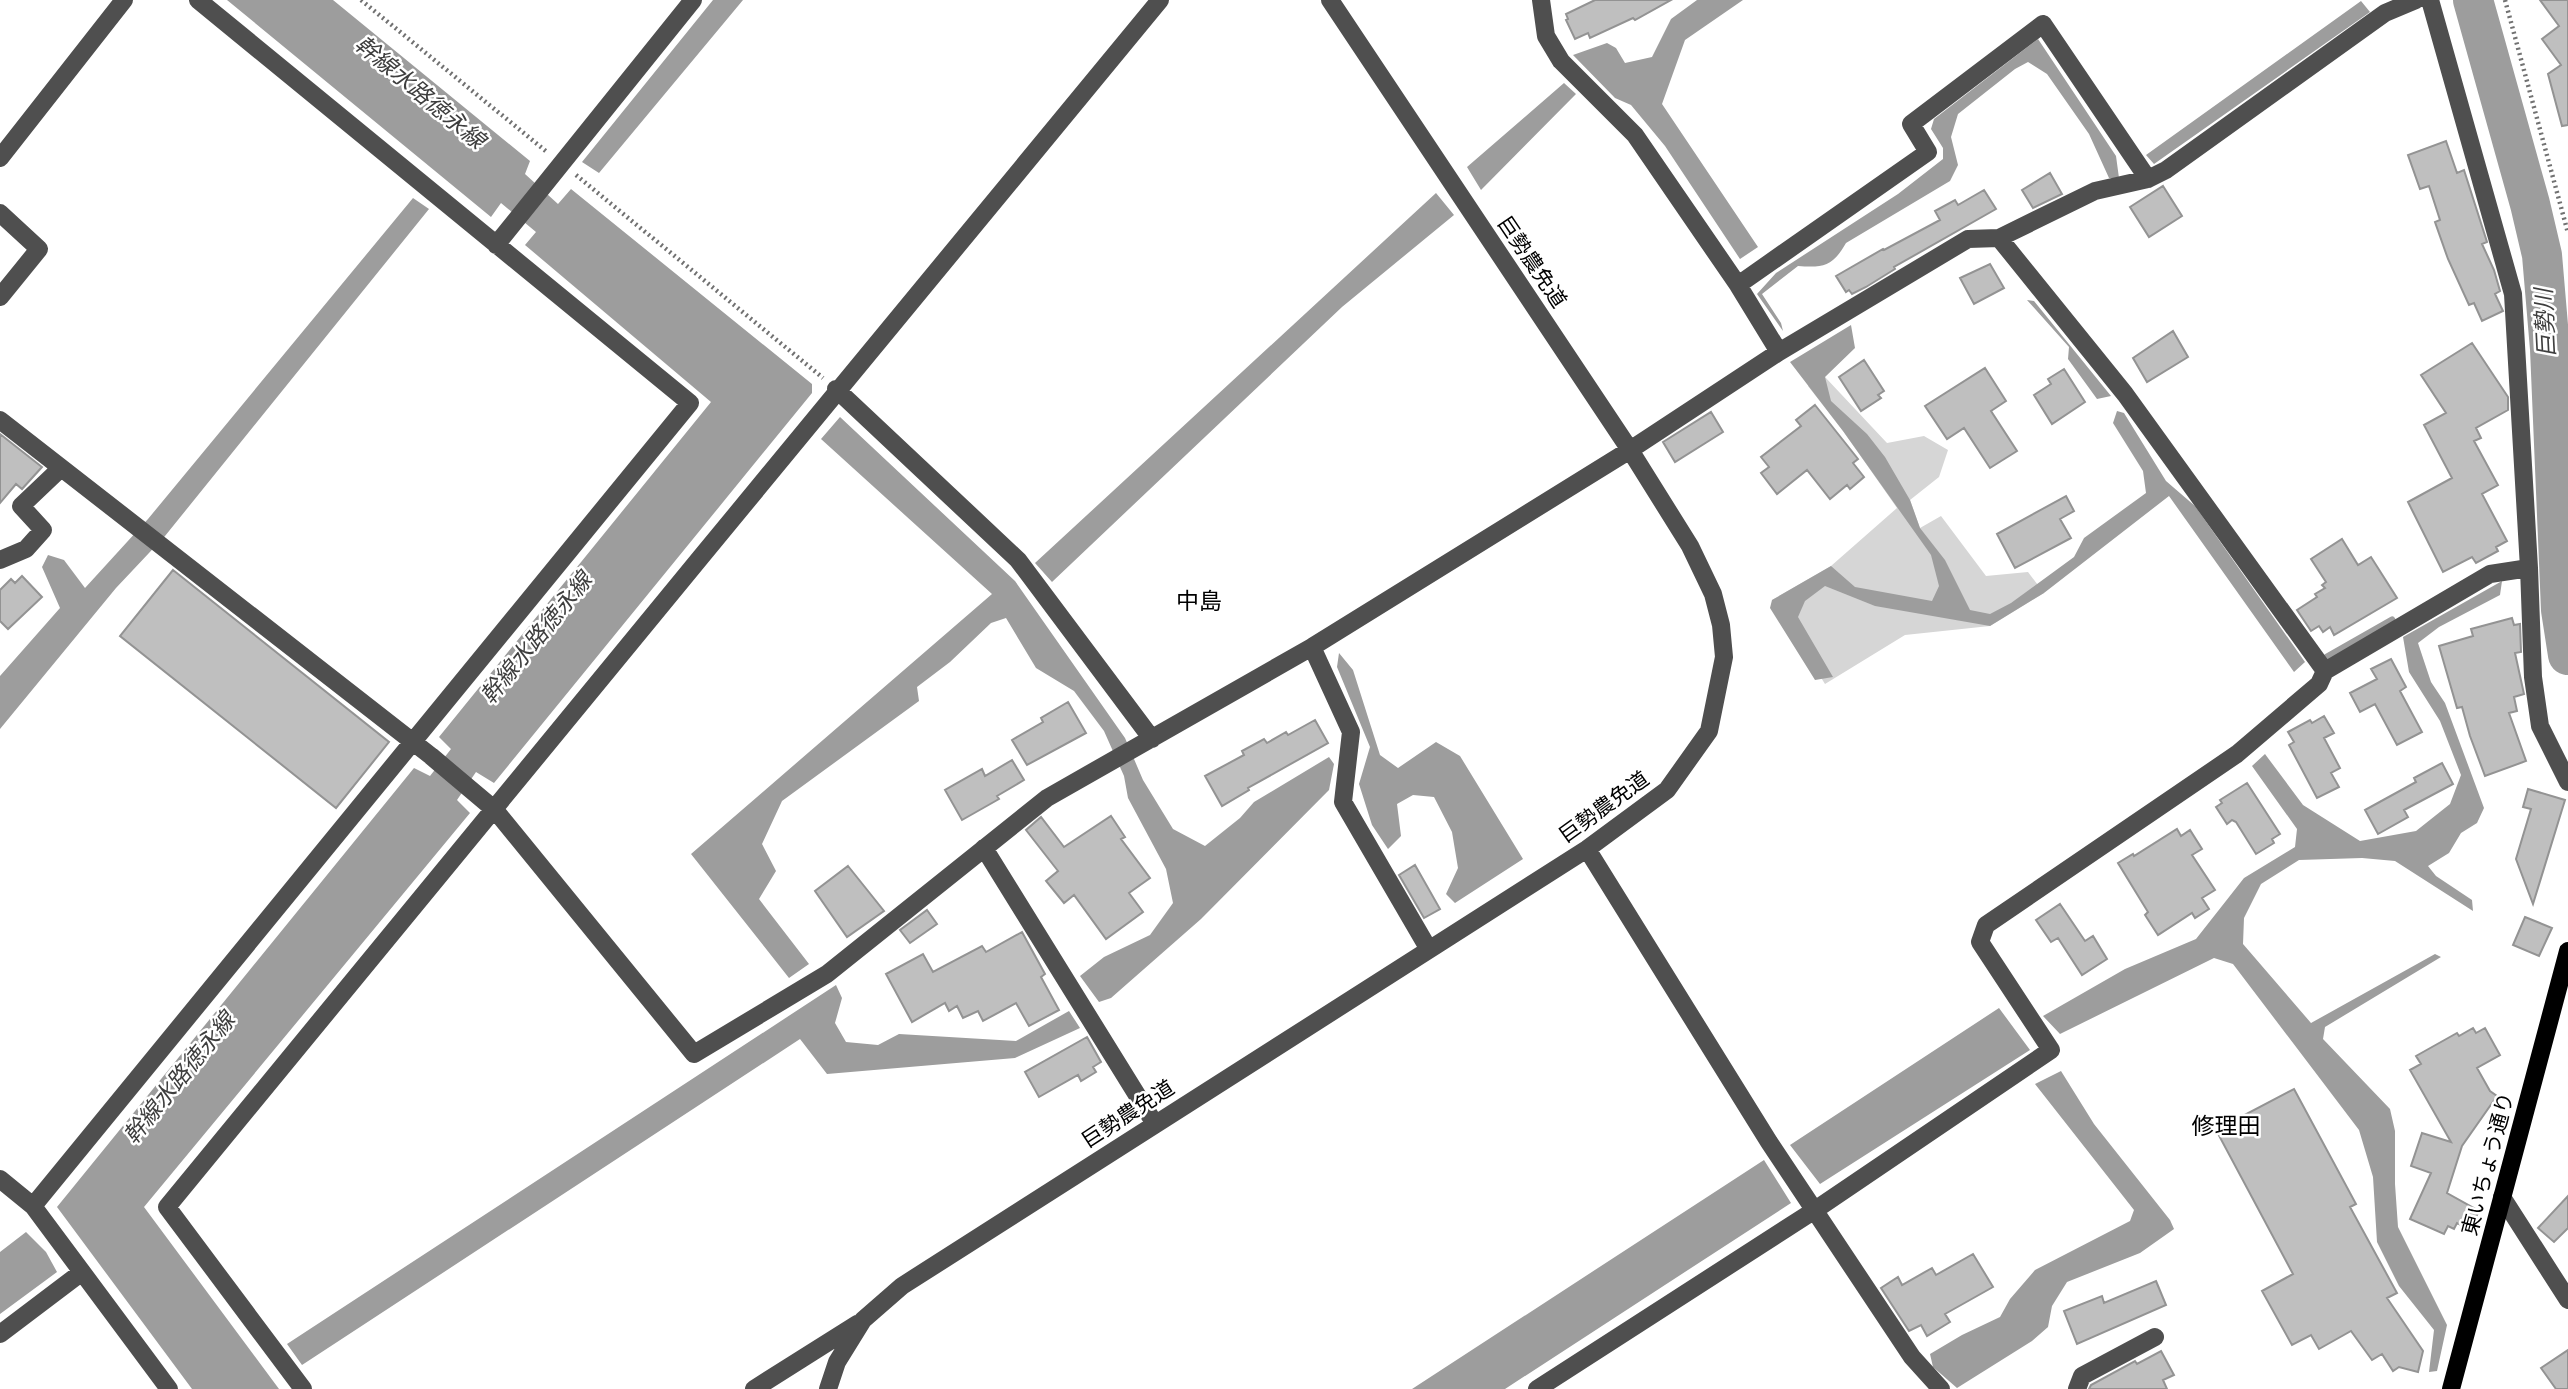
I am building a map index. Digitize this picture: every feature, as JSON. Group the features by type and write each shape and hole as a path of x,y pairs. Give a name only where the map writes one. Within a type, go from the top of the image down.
{"main road":[{"name":"東いちょう通り","path":"2451,1389 2568,951"}],"street":[{"path":"0,158 124,0"},
{"path":"33,1206 690,402 198,0"},
{"path":"496,244 692,0"},
{"path":"303,1389 167,1207 488,805 1160,0"},
{"name":"巨勢農免道","path":"828,1389 837,1362 863,1320 902,1286 1587,849 1667,789 1709,731 1724,657 1721,625 1713,593 1690,546 1630,450 1330,0"},
{"path":"0,420 431,756 488,805 694,1054 827,974 1047,798 1312,647 1630,450 1779,352 1968,239 1999,238 2095,191 2148,179 2166,170 2385,13 2416,0"},
{"path":"2430,0 2513,295 2533,677 2540,726 2568,782"},
{"path":"1544,1 1546,36 1561,61 1635,135 1738,285 1779,352"},
{"path":"1738,285 1928,152 1911,124 2043,24 2148,179"},
{"path":"0,213 39,249 0,298"},
{"path":"1999,238 2125,394 2325,671"},
{"path":"836,389 1018,561 1145,743"},
{"path":"0,561 26,549 43,530 21,506 61,468"},
{"path":"1537,1389 1815,1210 2051,1051 1980,942 1986,925 2237,754 2319,684 2325,671 2490,574 2529,568"},
{"path":"1312,647 1351,732 1343,802 1428,948"},
{"path":"984,848 1155,1124"},
{"path":"1587,849 1769,1142 1912,1357 1941,1389"},
{"path":"0,1178 33,1206 169,1389"},
{"path":"2502,1198 2568,1300"},
{"path":"0,1334 82,1272"},
{"path":"754,1389 863,1320"},
{"path":"2077,1389 2082,1376 2155,1337"}],"path":[{"path":"360,0 836,389"},
{"path":"2505,0 2568,233"}],"shaded area":[{"path":"1825,377 1887,443 1924,436 1948,450 1939,477 1910,500 1920,528 1941,516 1986,576 2028,572 2044,593 1990,626 1905,635 1825,684 1772,600 1831,566 1897,508 1808,386"}],"water":[{"name":"幹線水路徳永線","path":"227,0 333,0 530,161 525,174 558,204 571,189 812,384 812,393 494,783 476,772 457,800 470,813 144,1207 279,1389 192,1389 57,1207 414,768 430,776 451,749 439,737 711,402 525,245 536,232 501,203 491,217"},
{"path":"713,0 743,0 599,173 582,162"},
{"path":"1697,0 1743,0 1685,40 1662,104 1758,247 1740,259 1665,146 1631,105 1615,98 1573,55 1607,43 1616,48 1625,63 1652,57 1671,19"},
{"path":"2361,1 2370,12 2154,164 2146,155"},
{"path":"2038,39 2116,156 2119,178 2109,178 2089,134 2047,74 2028,62 2015,69 1958,114 1951,137 1958,165 1950,181 1846,243 1832,261 1821,266 1798,266 1762,294 1781,323 1783,331 1757,294 1776,273 1898,194 1943,159 1943,148 1931,129 1934,119"},
{"path":"1564,83 1576,94 1481,190 1467,167"},
{"path":"1436,193 1454,215 1342,307 1052,582 1035,563"},
{"path":"413,198 429,209 165,536 116,588 0,729 0,676 60,608 42,567 48,555 64,560 85,588 148,519"},
{"path":"2027,300 2034,301 2111,396 2097,399 2068,359 2069,347"},
{"path":"1851,325 1855,348 1825,377 1831,401 1867,434 1885,457 1910,500 1920,528 1945,560 1970,610 1990,614 2011,603 2074,557 2084,538 2146,493 2143,471 2113,423 2117,411 2124,413 2166,481 2195,506 2305,662 2294,672 2169,496 2044,593 1990,626 1875,606 1825,586 1805,601 1798,617 1833,677 1815,680 1770,608 1772,600 1831,566 1855,587 1932,601 1939,586 1931,555 1790,362"},
{"path":"840,417 1015,581 1125,738 1143,780 1173,829 1205,846 1240,818 1254,802 1329,757 1334,764 1329,790 1201,919 1111,998 1099,1002 1080,976 1104,957 1150,935 1173,903 1166,869 1128,798 1124,776 1104,731 1074,691 1036,668 1006,618 991,623 950,662 917,687 919,701 782,801 762,844 776,871 759,899 809,964 789,978 691,854 992,594 821,439"},
{"path":"2502,581 2500,595 2439,627 2418,643 2431,682 2445,703 2484,808 2477,823 2461,833 2449,853 2428,866 2436,876 2472,900 2473,911 2395,861 2362,858 2299,860 2261,884 2244,918 2243,944 2311,1023 2435,954 2441,957 2325,1027 2323,1039 2390,1109 2395,1131 2398,1227 2447,1325 2437,1371 2429,1372 2434,1330 2399,1286 2377,1242 2373,1177 2359,1130 2233,964 2214,958 2060,1034 2043,1016 2125,969 2196,939 2244,878 2295,847 2297,829 2252,766 2265,754 2303,805 2360,841 2416,831 2450,804 2461,775 2440,721 2409,672 2403,637"},
{"path":"1339,653 1353,670 1380,755 1398,768 1436,742 1460,756 1523,859 1455,903 1446,894 1458,868 1452,832 1434,797 1413,795 1397,804 1401,836 1388,849 1372,825 1359,784 1370,747 1337,667"},
{"path":"836,985 842,998 835,1023 846,1042 878,1045 899,1034 1016,1041 1069,1011 1080,1028 1015,1058 827,1074 800,1039 302,1365 287,1344"},
{"path":"1999,1008 2030,1050 1820,1184 1790,1145"},
{"path":"2061,1071 2094,1124 2170,1220 2174,1229 2140,1253 2067,1282 2052,1306 2048,1327 2032,1341 1957,1388 1933,1367 1930,1354 2000,1317 2010,1299 2035,1270 2130,1221 2134,1210 2035,1084"},
{"path":"1764,1160 1791,1203 1505,1389 1412,1389"},
{"path":"26,1232 46,1252 57,1272 0,1314 0,1252"}],"building":[{"path":"1595,0 1671,0 1635,20 1633,18 1590,38 1588,33 1575,39 1566,14"},
{"path":"2540,0 2568,0 2568,125 2562,126 2548,74 2561,65 2542,39 2559,26"},
{"path":"2446,141 2457,173 2464,170 2487,242 2482,244 2500,291 2495,294 2503,311 2482,321 2474,303 2469,305 2448,259 2435,222 2440,220 2429,186 2420,189 2408,155"},
{"path":"2050,173 2062,194 2033,208 2022,190"},
{"path":"2163,186 2182,216 2149,237 2130,207"},
{"path":"1984,190 1996,209 1894,267 1895,269 1866,287 1852,294 1849,290 1846,292 1836,276 1940,220 1935,211 1955,200 1958,205"},
{"path":"1990,264 2004,288 1974,304 1960,278"},
{"path":"2173,331 2188,357 2147,382 2133,358"},
{"path":"2472,343 2508,397 2508,410 2476,428 2481,438 2474,441 2498,485 2482,494 2507,541 2496,547 2498,551 2476,563 2472,557 2443,572 2408,502 2452,478 2424,425 2446,413 2421,375"},
{"path":"1864,360 1884,391 1878,395 1881,398 1861,411 1839,377"},
{"path":"1985,368 2006,401 1991,411 2017,451 1990,468 1964,428 1947,439 1925,406"},
{"path":"2064,369 2085,402 2052,424 2034,395 2051,384 2048,379"},
{"path":"1815,405 1858,459 1853,463 1864,477 1850,489 1847,485 1830,499 1807,470 1777,494 1761,473 1769,467 1761,457 1801,426 1796,420"},
{"path":"1711,412 1723,432 1675,462 1663,442"},
{"path":"0,434 42,467 22,489 16,484 0,503"},
{"path":"2066,496 2074,511 2060,519 2071,538 2015,568 1997,534"},
{"path":"2342,539 2358,565 2371,557 2397,598 2334,635 2330,627 2323,632 2319,626 2311,631 2297,610 2317,597 2315,594 2325,588 2322,585 2326,582 2311,559"},
{"path":"173,570 389,742 336,808 120,636"},
{"path":"22,576 42,597 8,629 0,621 0,590 11,579 15,583"},
{"path":"2512,618 2514,625 2520,624 2521,652 2515,653 2524,694 2514,697 2517,711 2509,713 2526,761 2485,776 2462,707 2457,708 2439,646 2473,636 2471,629"},
{"path":"2391,659 2406,687 2400,691 2422,732 2397,745 2375,704 2360,712 2350,693 2377,679 2371,669"},
{"path":"1068,702 1086,733 1027,765 1012,740 1043,722 1041,718"},
{"path":"2324,716 2334,733 2324,738 2340,768 2331,773 2339,787 2317,798 2289,745 2294,742 2288,732"},
{"path":"1315,720 1328,743 1248,788 1249,790 1222,806 1205,776 1244,755 1242,751 1264,739 1267,743"},
{"path":"1012,760 1024,780 997,796 999,799 962,820 945,790 982,769 985,776"},
{"path":"2442,763 2453,784 2404,810 2408,817 2378,834 2365,810 2416,782 2414,778"},
{"path":"2247,783 2280,834 2272,839 2274,843 2256,854 2236,822 2232,820 2227,824 2216,807 2222,803 2220,800"},
{"path":"2528,789 2565,800 2533,904 2516,859 2531,809 2523,807"},
{"path":"1111,816 1125,837 1121,839 1150,878 1129,893 1143,912 1106,939 1074,895 1064,903 1046,881 1058,871 1026,830 1041,817 1064,847"},
{"path":"2177,829 2181,836 2190,830 2202,849 2192,855 2215,890 2202,898 2209,909 2195,918 2192,913 2158,935 2145,915 2148,912 2118,863"},
{"path":"1415,865 1440,909 1424,918 1399,875"},
{"path":"848,866 884,911 847,937 815,891"},
{"path":"2060,904 2085,941 2093,936 2107,959 2082,975 2058,938 2051,942 2036,920"},
{"path":"927,910 937,924 910,943 900,930"},
{"path":"2525,917 2552,928 2539,956 2513,945"},
{"path":"1022,932 1045,974 1041,977 1059,1010 1029,1026 1016,1003 983,1021 978,1011 963,1018 957,1006 949,1011 945,1003 912,1022 886,974 923,954 933,972 982,946 986,952"},
{"path":"2473,1028 2476,1033 2485,1028 2500,1055 2477,1068 2490,1091 2497,1096 2462,1146 2447,1193 2479,1211 2470,1229 2457,1223 2454,1229 2448,1226 2444,1234 2410,1219 2431,1173 2411,1166 2422,1133 2451,1142 2410,1070 2421,1064 2416,1056 2457,1033 2459,1036"},
{"path":"1087,1037 1101,1062 1093,1067 1096,1072 1081,1081 1078,1075 1039,1097 1025,1072"},
{"path":"2294,1089 2356,1204 2350,1207 2397,1293 2387,1298 2423,1351 2418,1372 2399,1367 2393,1371 2382,1354 2372,1360 2351,1331 2319,1349 2311,1335 2292,1345 2262,1291 2293,1274 2216,1130"},
{"path":"2568,1196 2568,1228 2554,1242 2538,1228"},
{"path":"1973,1254 1993,1287 1945,1314 1950,1322 1927,1336 1921,1325 1909,1331 1881,1288 1898,1277 1902,1285 1932,1268 1936,1275"},
{"path":"2156,1281 2166,1305 2077,1344 2064,1311 2102,1296 2104,1303"},
{"path":"2568,1350 2568,1389 2556,1389 2541,1368"},
{"path":"2161,1351 2174,1375 2163,1380 2167,1389 2089,1389 2091,1385 2135,1361 2137,1364"}],"waterway":[{"name":"巨勢川","path":"2473,0 2542,255 2550,349 2561,610 2568,655"},
{"path":"2327,657 2392,620"}],"district":[{"name":"中島","path":"1199,601"},
{"name":"修理田","path":"2226,1126"}]}
